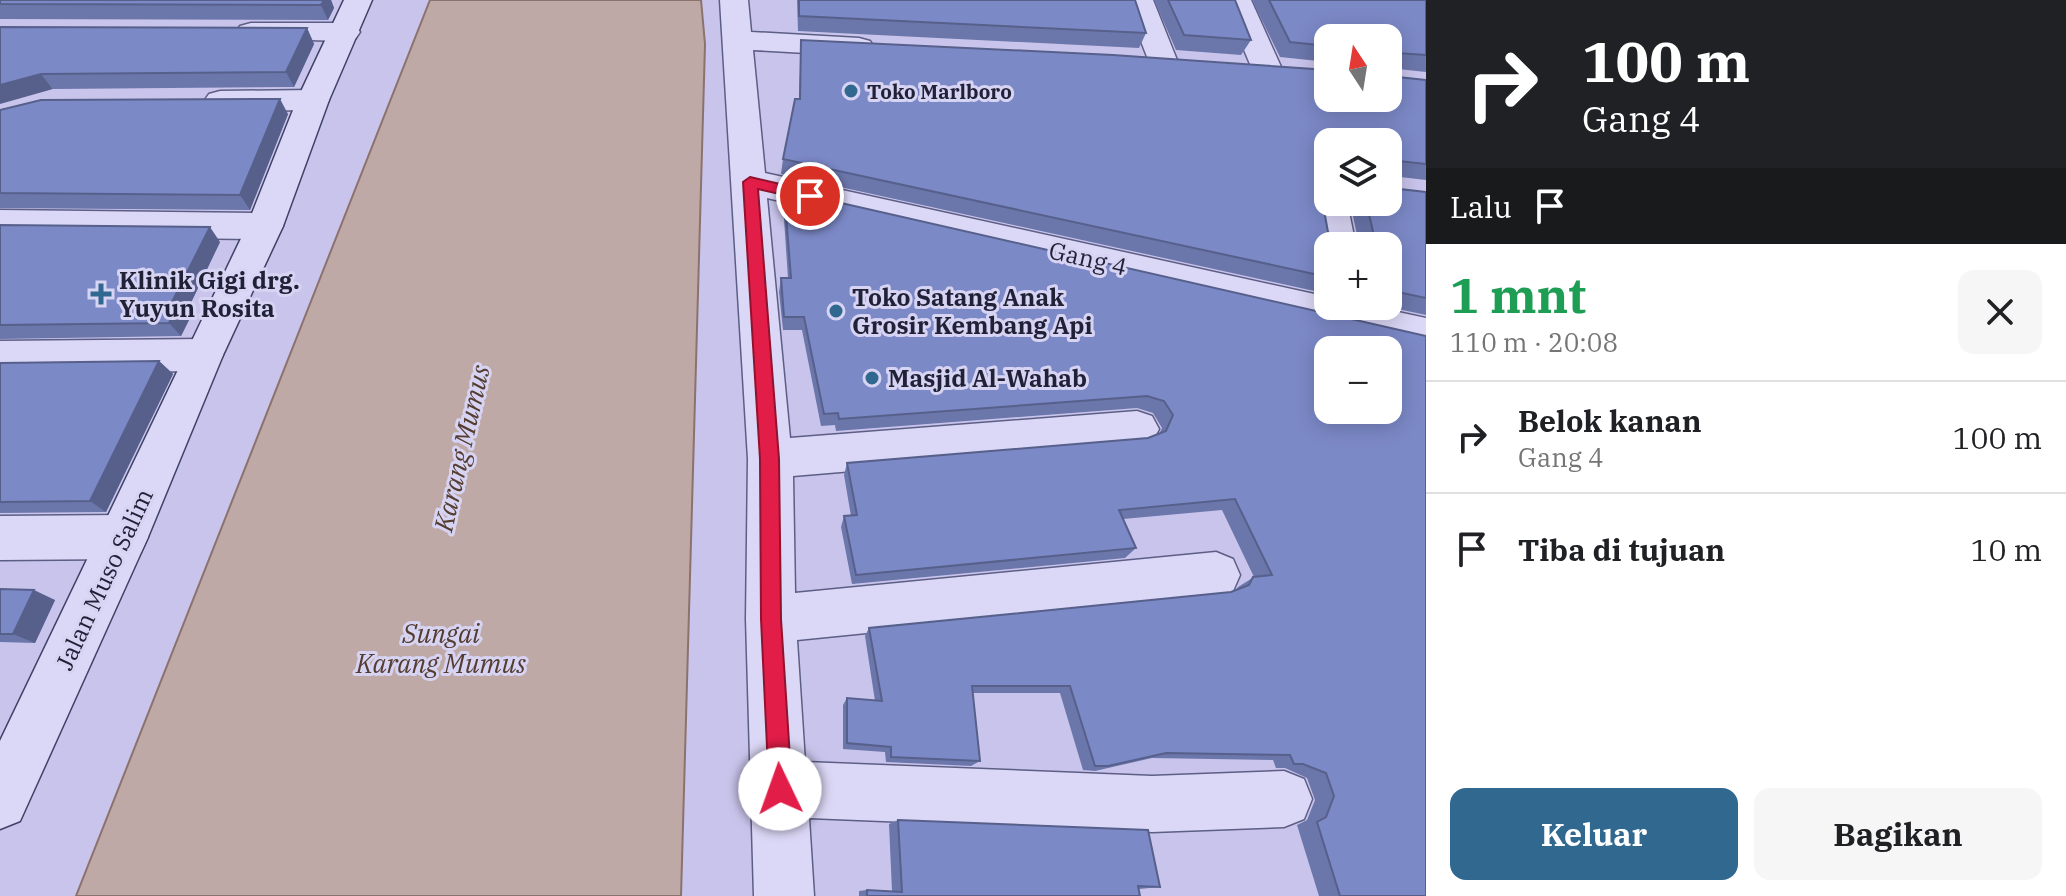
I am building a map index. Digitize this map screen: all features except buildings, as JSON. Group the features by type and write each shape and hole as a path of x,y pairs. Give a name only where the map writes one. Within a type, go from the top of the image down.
{"street":[{"path":"1126,57 1177,61 1139,0"},
{"path":"1237,0 1265,68"},
{"path":"219,32 352,16"},
{"name":"Jalan Muso Salim","path":"0,801 265,226 313,100 352,16"},
{"path":"784,896 771,619 770,459 735,20 888,48"},
{"path":"192,101 313,100"},
{"name":"Gang 4","path":"750,182 1314,304"},
{"path":"0,223 265,226"},
{"name":"Gang 4","path":"1379,320 1426,334"},
{"path":"0,357 203,355"},
{"path":"770,459 1137,429"},
{"path":"0,538 124,537"},
{"path":"771,619 1216,575"},
{"path":"780,789 1152,804 1284,799"}],"water":[{"name":"Sungai Karang Mumus","path":"430,0 701,0 705,44 681,896 76,896"}],"place":[{"name":"Toko Marlboro","path":"851,91"},
{"name":"Klinik Gigi drg. Yuyun Rosita","path":"101,294"},
{"name":"Toko Satang Anak Grosir Kembang Api","path":"836,311"},
{"name":"Masjid Al-Wahab","path":"872,378"}],"route":[{"path":"780,789 771,619 770,459 750,182 810,196"}],"water label":[{"name":"Karang Mumus","path":"461,448"}]}
